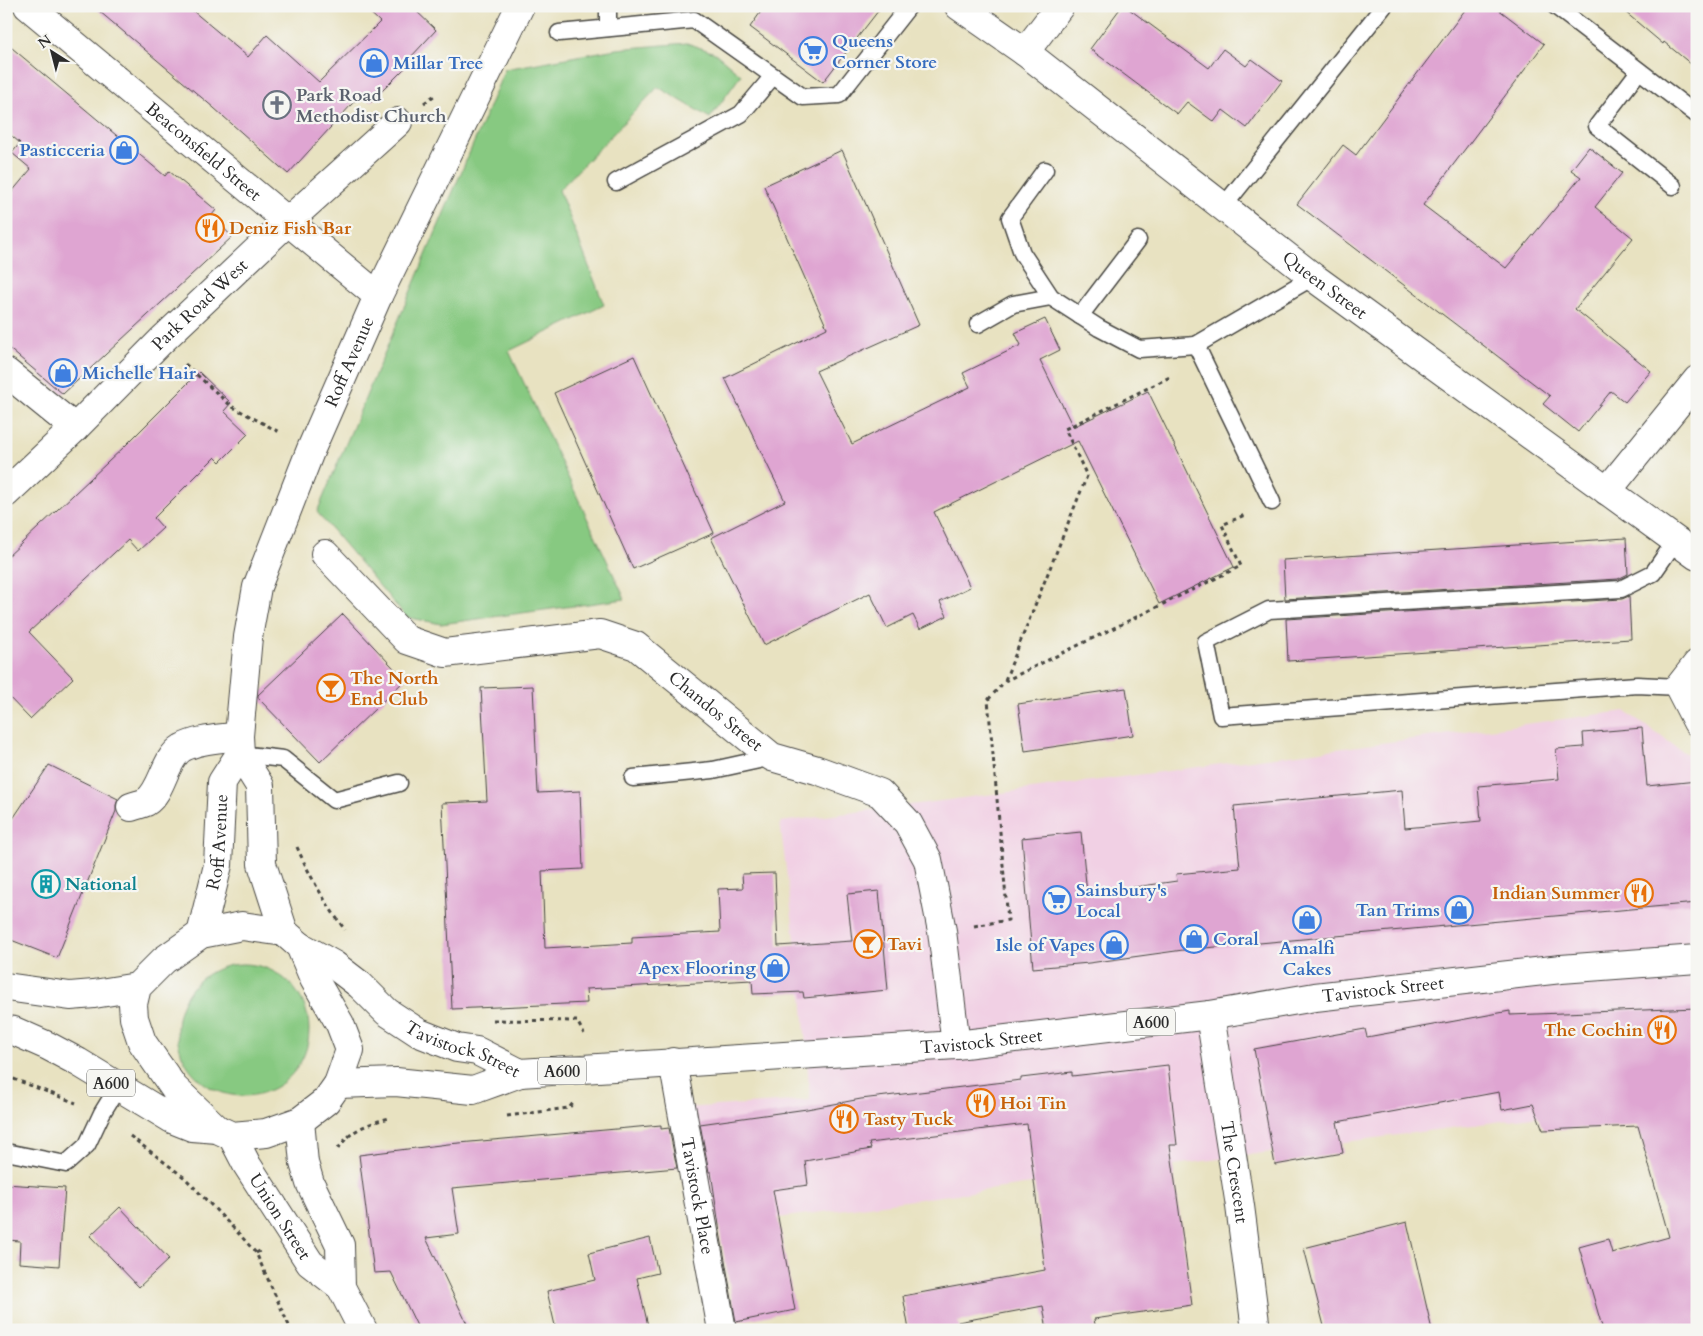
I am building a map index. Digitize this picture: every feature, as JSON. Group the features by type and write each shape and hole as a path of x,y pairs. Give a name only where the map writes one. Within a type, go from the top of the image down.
{"street":[{"name":"Beaconsfield Street","path":"28,6 378,296"},
{"name":"Roff Avenue","path":"201,934 218,866 222,782 239,745 248,637 257,587 311,449 378,296 520,6"},
{"name":"Queen Street","path":"959,6 1026,52 1313,277 1686,548"},
{"path":"1026,52 1060,6"},
{"name":"Park Road West","path":"6,493 287,222 398,122"},
{"path":"6,372 75,428"},
{"path":"1607,491 1697,380"},
{"name":"Chandos Street","path":"325,554 407,640 445,653 600,634 636,646 772,757 817,770 880,793 908,823 928,860 942,931 956,1045"},
{"path":"1697,664 1679,687 1697,722"},
{"path":"131,807 146,802 155,790 172,758 181,749 201,741 239,745 260,786 262,864 292,939"},
{"name":"A600","path":"6,1030 14,1031 48,1046 172,1119 192,1127 225,1132 266,1133 300,1121 326,1101 338,1084 350,1050 340,1024 292,939 242,926 201,934 164,960 137,988 133,1004 142,1042 174,1088 225,1132"},
{"name":"Tavistock Street","path":"292,939 334,965 360,985 386,1012 419,1033 457,1048 477,1051 520,1073 956,1045 1210,1015 1315,998 1560,969 1697,960"},
{"path":"6,988 70,996 137,988"},
{"name":"The Crescent","path":"1210,1015 1240,1206 1256,1330"},
{"name":"Tavistock Place","path":"674,1062 722,1330"},
{"name":"A600","path":"338,1084 396,1082 474,1090 520,1073"},
{"name":"Union Street","path":"300,1121 304,1163 310,1183 340,1244 341,1287"},
{"name":"Union Street","path":"225,1132 310,1263 341,1287 363,1330"}],"lane":[{"path":"608,6 608,28"},
{"path":"559,33 694,20 803,97 839,95 908,6"},
{"path":"1223,207 1384,6"},
{"path":"1554,6 1697,115"},
{"path":"1639,71 1597,126 1672,186"},
{"path":"616,182 741,114 773,76"},
{"path":"1045,170 1010,218 1022,253 1051,297 1080,316 1139,349 1196,345 1313,277"},
{"path":"1080,316 1138,240"},
{"path":"978,324 1013,304 1051,297"},
{"path":"1196,345 1272,502"},
{"path":"1679,687 1637,685 1221,716 1206,642 1270,610 1621,589 1652,573 1686,548"},
{"path":"239,745 283,759 334,800 399,783"},
{"path":"633,778 713,770 772,757"},
{"path":"6,1152 66,1164 88,1145 102,1113 118,1087"}],"path":[{"path":"161,342 231,406 311,449"},
{"path":"942,931 1008,920 988,700 1005,681 1087,476 1066,430 1169,377 1196,345"},
{"path":"1005,681 1241,566 1222,525 1272,502"},
{"path":"294,839 308,872 331,911 348,934"},
{"path":"488,1020 577,1021"},
{"path":"6,1076 102,1113 185,1178 256,1254 291,1330"},
{"path":"336,1152 343,1141 364,1125 396,1117"}],"shaded area":[{"path":"1625,711 1686,754 1697,739 1697,1095 718,1226 685,1108 810,1100 802,995 780,822"}],"green space":[{"path":"687,43 715,53 741,75 710,118 658,87 559,190 604,305 509,351 625,599 441,624 406,617 317,512 505,69 616,49"},
{"path":"243,964 256,965 268,969 290,983 304,1005 308,1017 308,1043 304,1055 290,1077 268,1091 256,1095 243,1096 230,1095 218,1091 196,1077 182,1055 178,1043 177,1030 178,1017 182,1005 196,983 218,969 230,965"}],"building":[{"path":"93,6 187,6 248,57 267,35 319,82 380,22 363,6 411,6 436,30 410,58 413,60 371,102 362,93 288,174 214,108"},
{"path":"765,6 882,6 823,82 750,27"},
{"path":"1122,6 1125,6 1209,68 1223,49 1246,66 1252,59 1282,81 1247,128 1223,110 1214,122 1187,102 1177,114 1090,49"},
{"path":"1468,6 1494,6 1544,44 1423,205 1506,268 1581,177 1571,170 1589,147 1622,173 1595,207 1633,238 1575,309 1651,371 1625,402 1611,391 1578,432 1543,404 1550,396 1297,204 1343,145 1356,155"},
{"path":"1618,6 1697,6 1697,69 1664,42 1663,44"},
{"path":"6,43 165,176 169,171 216,210 212,215 232,237 63,394 6,346 6,199 31,169 12,153 20,143 6,131"},
{"path":"842,150 919,325 816,371 852,444 970,387 963,373 1021,345 1015,333 1045,319 1060,350 1040,360 1073,427 1148,391 1234,567 1159,604 1078,441 934,512 970,587 940,602 947,616 920,629 913,615 887,628 870,593 764,645 711,538 785,501 725,378 827,328 764,186"},
{"path":"634,356 714,533 633,569 554,393"},
{"path":"199,372 231,403 224,411 248,434 220,462 215,457 154,518 163,528 138,551 128,540 29,632 73,678 30,719 6,694 6,558 124,447"},
{"path":"1626,538 1628,574 1618,579 1285,599 1283,560"},
{"path":"1629,596 1631,639 1288,661 1286,619 1622,599"},
{"name":"The North End Club","path":"343,614 405,680 320,762 258,698 258,695"},
{"path":"533,686 538,793 580,791 583,869 542,871 545,948 632,943 632,937 720,932 718,889 743,888 742,874 775,873 778,946 852,941 847,894 879,891 888,990 804,998 803,992 753,994 752,980 586,989 587,1003 452,1009 442,803 487,801 481,688"},
{"path":"1126,688 1133,735 1025,751 1018,704"},
{"path":"1642,728 1647,786 1697,781 1697,903 1183,950 1089,963 1033,968 1022,838 1081,832 1087,894 1177,881 1176,874 1240,868 1234,806 1402,790 1405,828 1481,821 1478,786 1559,779 1556,749 1584,747 1583,733"},
{"name":"National","path":"49,765 118,799 116,811 57,958 6,938 6,829"},
{"path":"1697,1008 1697,1330 1603,1330 1579,1247 1608,1239 1612,1253 1669,1237 1638,1126 1543,1130 1533,1104 1502,1110 1499,1092 1337,1122 1343,1153 1275,1165 1254,1049 1365,1029 1367,1037 1510,1011 1510,1015"},
{"path":"1168,1065 1177,1145 1170,1145 1192,1305 1094,1319 1096,1330 1047,1330 1043,1306 958,1322 960,1330 909,1330 903,1296 1045,1270 1027,1124 869,1143 871,1149 805,1161 808,1185 773,1190 795,1310 736,1322 711,1172 709,1172 700,1124 807,1109 861,1099 1021,1080 1021,1078 1072,1072 1072,1076"},
{"path":"661,1125 661,1129 669,1128 677,1168 452,1188 459,1234 426,1238 470,1330 419,1330 391,1272 374,1273 359,1155 448,1144"},
{"path":"6,1184 65,1188 59,1266 19,1263 20,1241 6,1240"},
{"path":"120,1207 169,1259 139,1287 90,1236"},
{"path":"1407,1222 1432,1330 1325,1330 1304,1248"},
{"path":"650,1238 658,1273 637,1278 649,1330 556,1330 547,1291 595,1280 589,1253"}],"place":[{"name":"Queens Corner Store","path":"813,51"},
{"name":"Millar Tree","path":"374,63"},
{"name":"Park Road Methodist Church","path":"277,105"},
{"name":"Pasticceria","path":"124,150"},
{"name":"Deniz Fish Bar","path":"210,228"},
{"name":"Michelle Hair","path":"63,373"},
{"name":"The North End Club","path":"331,688"},
{"name":"National","path":"46,884"},
{"name":"Indian Summer","path":"1639,893"},
{"name":"Sainsbury's Local","path":"1057,900"},
{"name":"Tan Trims","path":"1459,910"},
{"name":"Amalfi Cakes","path":"1307,920"},
{"name":"Coral","path":"1194,939"},
{"name":"Tavi","path":"868,944"},
{"name":"Isle of Vapes","path":"1114,945"},
{"name":"Apex Flooring","path":"775,968"},
{"name":"The Cochin","path":"1662,1030"},
{"name":"Hoi Tin","path":"981,1103"},
{"name":"Tasty Tuck","path":"844,1119"}]}
